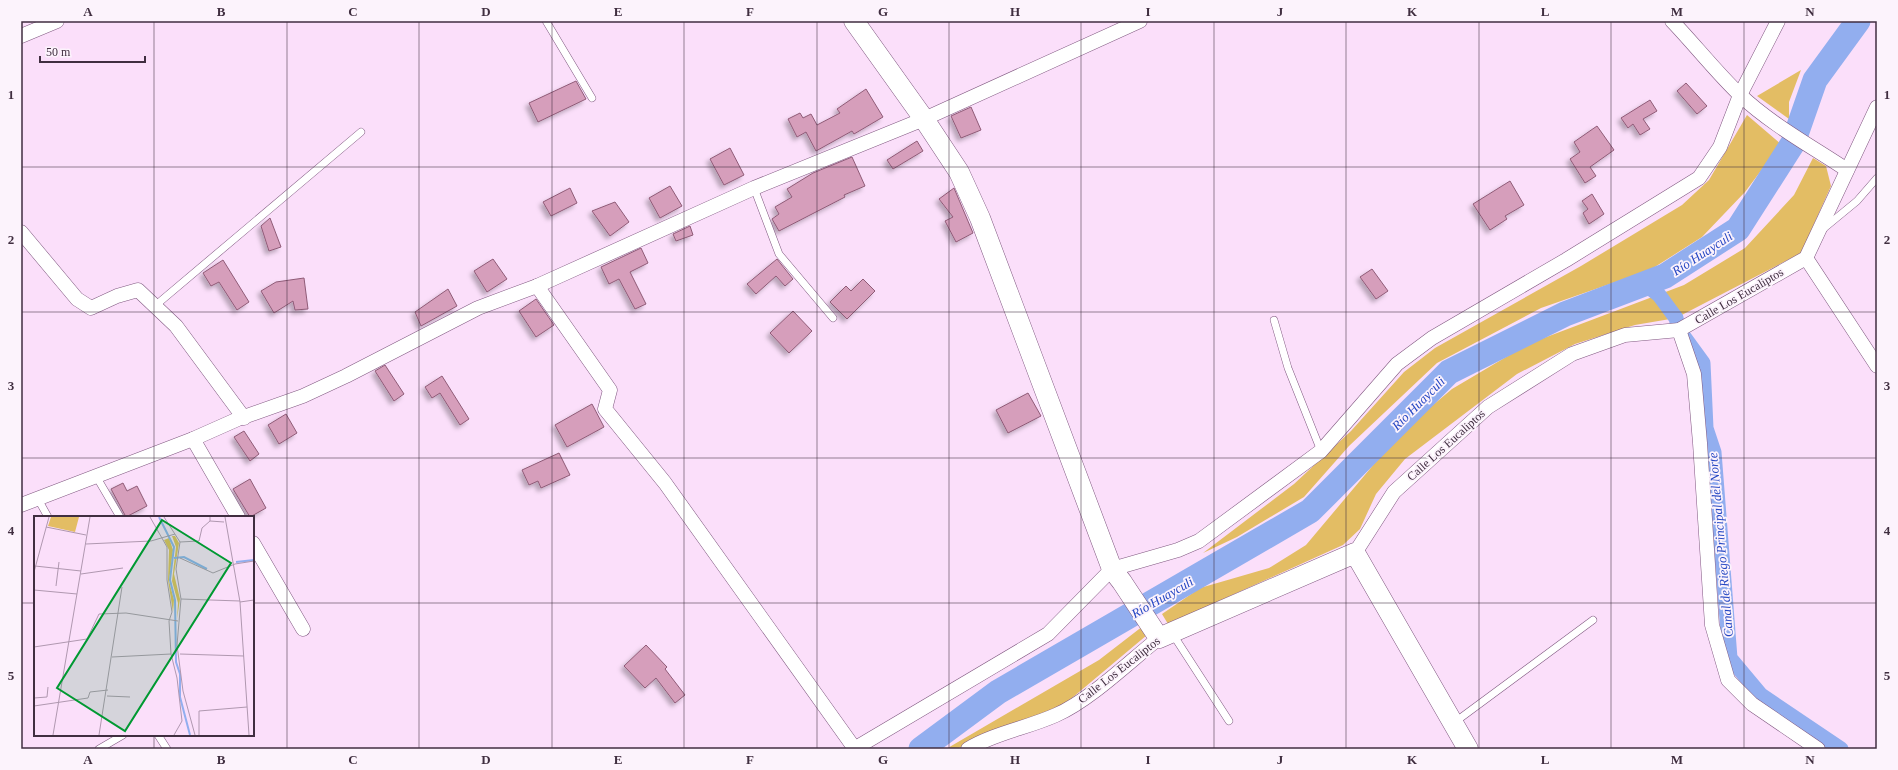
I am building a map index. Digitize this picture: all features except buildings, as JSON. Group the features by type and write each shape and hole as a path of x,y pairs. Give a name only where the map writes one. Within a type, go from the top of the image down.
{"street":[{"path":"21,36 57,21"},
{"path":"854,21 924,119 959,172 980,218 1117,575 1160,632"},
{"path":"21,505 303,396 346,376 478,308 537,286 754,188 924,119 1140,21"},
{"path":"1672,21 1740,95 1780,126 1847,170"},
{"path":"537,286 610,390 605,409 666,483 854,749 1048,634 1117,575 1199,542 1321,451 1397,364 1432,338 1566,260 1699,178 1720,147 1740,95 1778,21"},
{"path":"1877,107 1806,258 1877,366"},
{"path":"21,232 77,299 92,308 117,296 138,290 156,305 176,326 244,418"},
{"name":"Calle Los Eucaliptos","path":"968,749 981,741 1056,715 1070,708 1089,694 1160,632 1355,553 1394,492 1488,407 1572,354 1626,335 1679,330 1806,258"},
{"path":"1679,330 1694,374 1712,625 1728,680 1752,704 1818,749"},
{"path":"193,439 237,516"},
{"path":"254,545 302,629"},
{"path":"1355,553 1468,749"}],"lane":[{"path":"546,21 592,98"},
{"path":"156,305 361,132"},
{"path":"1817,235 1857,201 1877,178"},
{"path":"754,188 779,254 833,318"},
{"path":"1274,320 1288,368 1321,451"},
{"path":"96,476 119,516"},
{"path":"38,499 47,516"},
{"path":"1453,724 1593,620"},
{"path":"1160,632 1229,721"},
{"path":"99,749 121,736"},
{"path":"159,736 167,749"}],"shaded area":[{"path":"1801,70 1789,102 1789,119 1757,96"},
{"path":"1747,115 1781,144 1745,192 1702,237 1650,270 1541,308 1437,363 1349,446 1304,497 1237,537 1203,553 1294,484 1351,431 1404,372 1435,348 1581,266 1682,205 1709,180"},
{"path":"1813,158 1826,166 1831,186 1801,253 1676,318 1635,325 1575,344 1517,374 1405,459 1376,494 1360,529 1343,545 1168,624 1162,614 1200,588 1269,568 1306,545 1401,432 1452,389 1528,344 1684,285 1745,248 1794,195"},
{"path":"1143,626 1147,635 1066,703 1036,716 985,734 957,749 946,749 1099,660"}],"waterway":[{"name":"Río Huayculi","path":"921,749 998,692 1310,511 1449,372 1565,314 1665,276 1738,229 1793,143 1815,80 1858,21"},
{"name":"Canal de Riego Principal del Norte","path":"1645,284 1659,295 1676,318 1679,330 1703,363 1706,428 1714,452 1730,658 1761,695 1841,749"}]}
